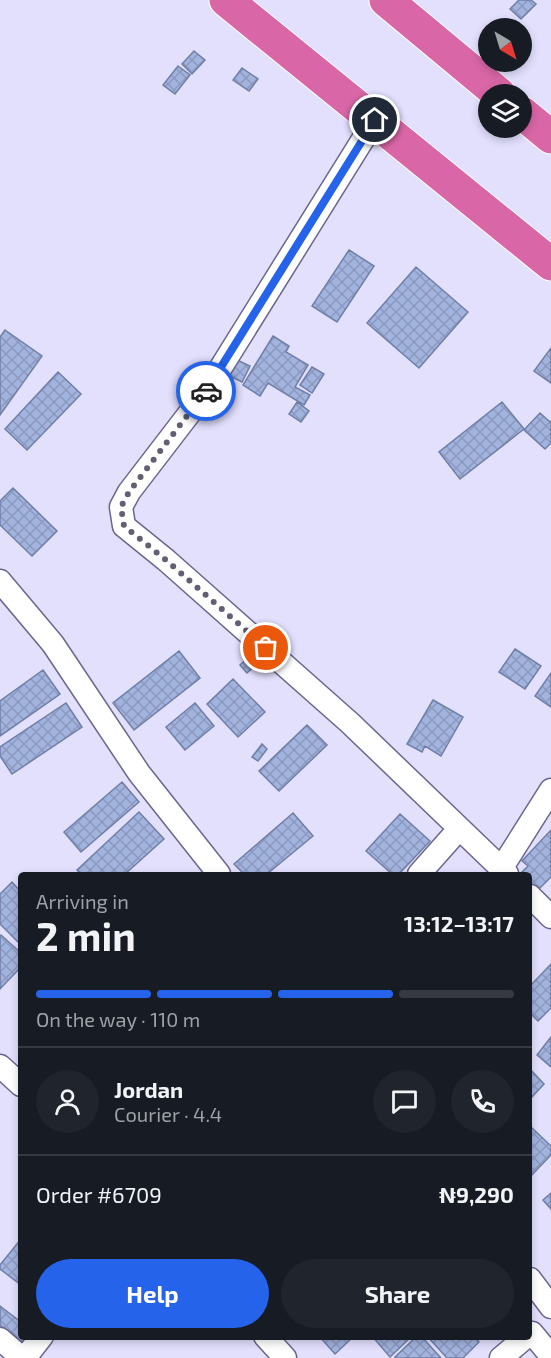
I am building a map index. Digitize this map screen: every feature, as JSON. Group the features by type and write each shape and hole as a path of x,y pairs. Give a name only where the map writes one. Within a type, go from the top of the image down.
{"highway":[{"path":"226,0 551,264"},
{"path":"386,0 487,84"},
{"path":"532,121 551,137"}],"street":[{"path":"375,120 205,393 129,492 121,507 124,526 166,560 350,723 504,872 551,790"},
{"path":"0,581 53,645 139,773 217,872"},
{"path":"421,872 459,829"},
{"path":"532,898 551,917"},
{"path":"0,1066 18,1082"},
{"path":"532,1282 551,1307"},
{"path":"532,1333 551,1316"},
{"path":"532,1337 551,1356"},
{"path":"0,1339 23,1358 39,1340"},
{"path":"268,1340 285,1358"},
{"path":"501,1358 524,1340"}],"building":[{"path":"519,0 531,0 536,4 522,18 510,9"},
{"path":"194,51 205,60 192,74 182,64"},
{"path":"178,66 190,75 175,94 163,85"},
{"path":"242,68 258,79 249,91 233,80"},
{"path":"349,250 374,266 337,322 312,306"},
{"path":"416,267 468,312 419,368 367,323"},
{"path":"5,330 42,356 0,415 0,337"},
{"path":"273,336 289,346 286,352 308,365 295,387 310,395 304,405 268,383 260,396 243,385"},
{"path":"551,348 551,383 534,371"},
{"path":"235,359 250,366 242,382 228,375"},
{"path":"312,367 324,374 312,393 300,385"},
{"path":"58,372 81,394 27,450 5,429"},
{"path":"297,402 309,411 301,422 289,414"},
{"path":"502,402 524,429 460,479 439,452"},
{"path":"540,413 551,421 551,443 545,449 524,430"},
{"path":"13,488 57,531 32,556 0,525 0,501"},
{"path":"515,649 541,666 525,689 499,672"},
{"path":"179,651 200,678 134,730 113,703"},
{"path":"252,654 259,662 247,673 240,665"},
{"path":"43,670 60,694 0,736 0,701"},
{"path":"551,673 551,707 535,696"},
{"path":"233,679 265,712 238,737 207,704"},
{"path":"433,700 463,717 441,756 425,746 422,752 407,744"},
{"path":"66,703 82,727 12,774 0,756 0,747"},
{"path":"195,703 214,726 185,750 166,727"},
{"path":"307,725 327,745 279,791 259,771"},
{"path":"262,744 267,749 258,761 252,757"},
{"path":"122,782 139,802 81,852 64,832"},
{"path":"139,812 164,839 127,872 79,872 77,870"},
{"path":"293,813 313,836 269,872 242,872 234,864"},
{"path":"400,814 430,841 401,872 390,872 366,851"},
{"path":"551,830 551,877 537,891 532,885 532,872 522,872 528,866 522,861"},
{"path":"12,882 18,889 18,942 0,924 0,894"},
{"path":"0,936 18,950 18,970 0,989"},
{"path":"551,964 551,1008 538,1021 532,1015 532,984"},
{"path":"551,1037 551,1067 537,1055"},
{"path":"532,1071 544,1084 532,1097"},
{"path":"532,1128 551,1146 551,1155 532,1175"},
{"path":"551,1193 551,1209 543,1200"},
{"path":"18,1243 18,1283 0,1269 0,1265"},
{"path":"0,1306 18,1320 18,1339 0,1325"},
{"path":"323,1340 350,1340 335,1354"},
{"path":"375,1340 408,1340 390,1357"},
{"path":"413,1340 425,1340 441,1358 396,1358"},
{"path":"431,1340 478,1340 479,1342 463,1358 447,1358"}],"way so far":[{"path":"206,391 129,492 121,507 124,526 266,648"}],"route":[{"path":"206,391 375,120"}]}
